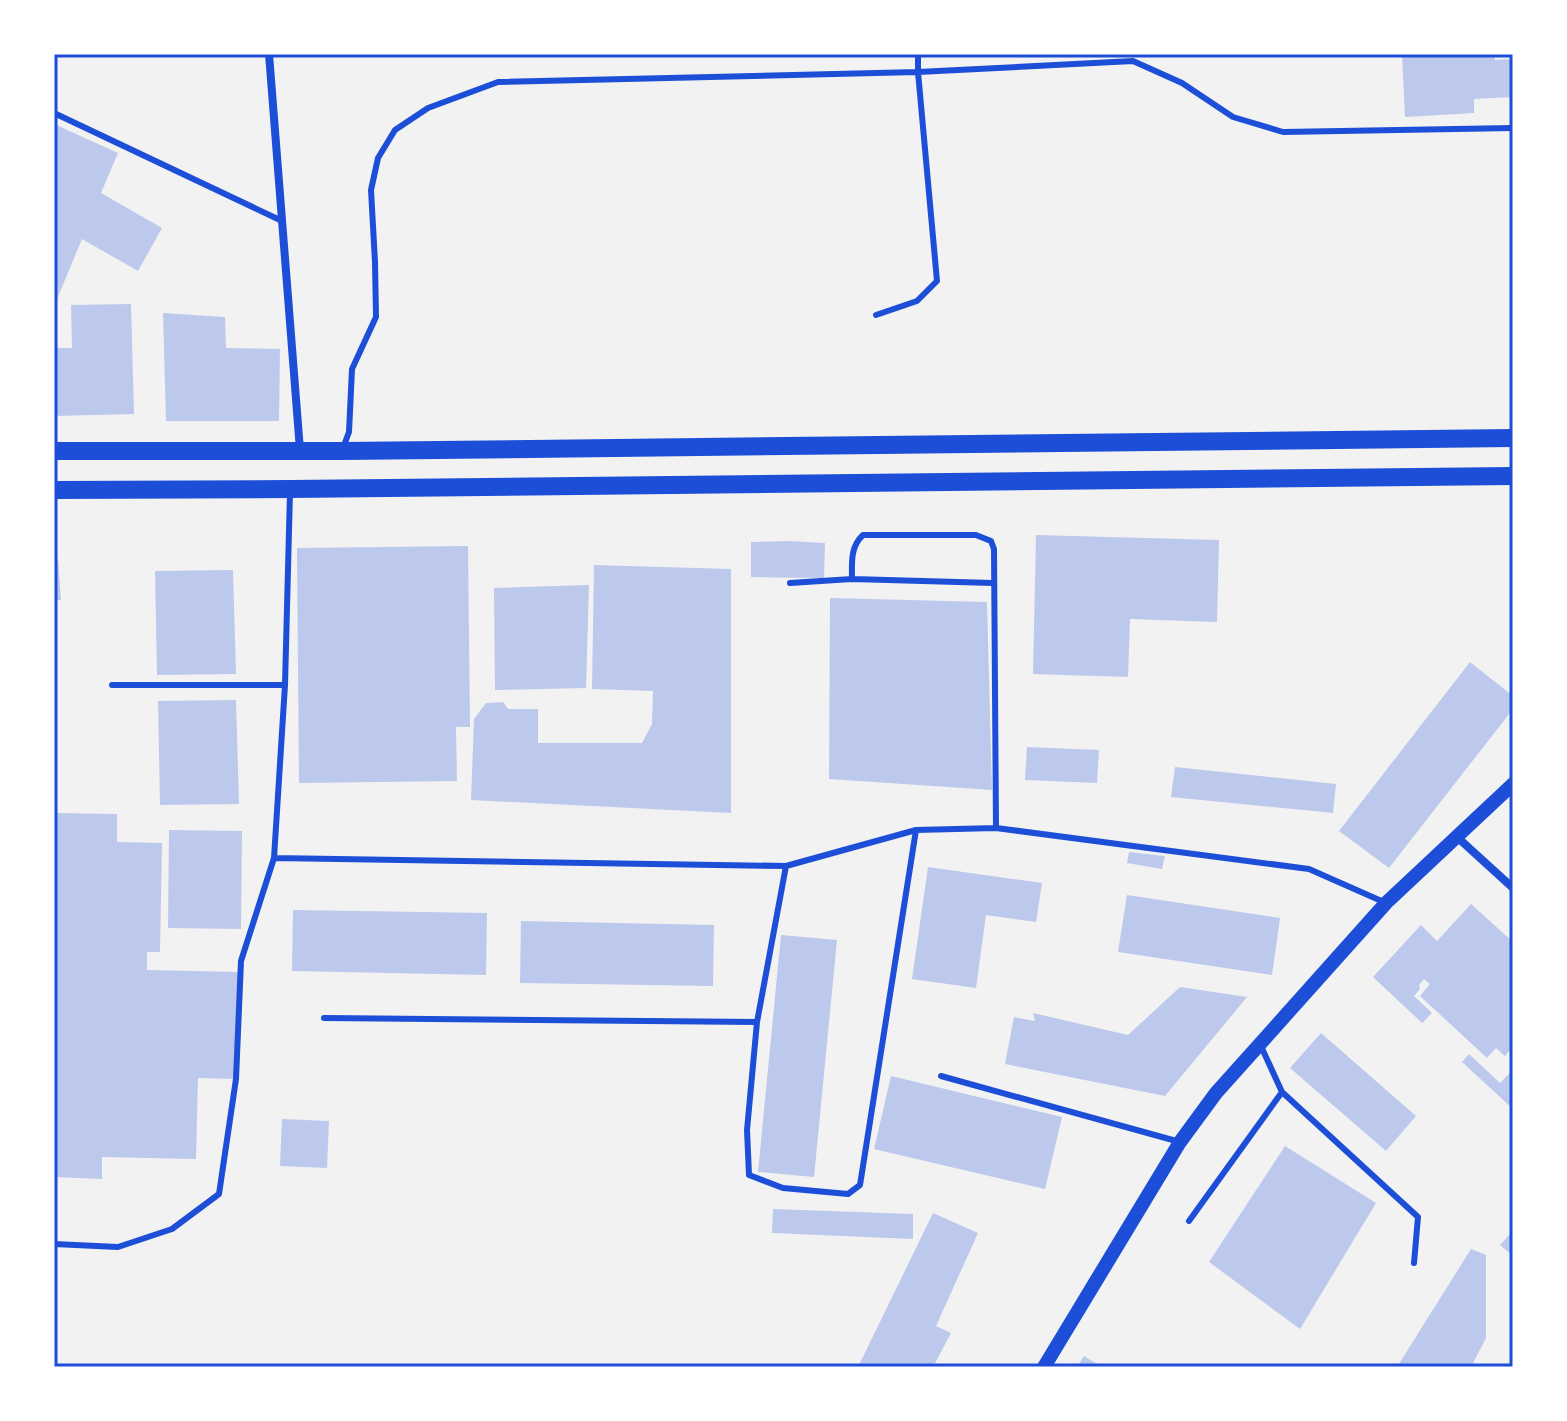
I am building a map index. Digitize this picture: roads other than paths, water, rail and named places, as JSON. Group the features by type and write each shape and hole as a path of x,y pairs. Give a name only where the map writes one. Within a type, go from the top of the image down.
{"main road":[{"path":"54,451 342,451 1513,438"},
{"path":"54,490 1513,476"}],"street":[{"path":"269,54 300,451"},
{"path":"1044,1367 1180,1142 1216,1093 1386,903 1513,784"},
{"path":"1457,837 1513,888"}],"lane":[{"path":"876,315 917,301 937,281 918,54"},
{"path":"342,451 349,432 352,369 376,317 371,190 378,158 395,130 428,108 498,82 918,72 1133,61 1182,83 1233,117 1283,132 1513,128"},
{"path":"54,113 282,221"},
{"path":"54,1244 118,1247 172,1229 219,1194 236,1079 241,961 274,858 285,685 290,489"},
{"path":"852,579 855,542 863,535 976,535 991,541 994,549 996,828"},
{"path":"790,583 852,579 993,583"},
{"path":"112,685 285,685"},
{"path":"274,858 786,866 916,830 996,828 1309,869 1386,903"},
{"path":"786,866 757,1022 747,1130 749,1175 783,1188 848,1194 860,1185 916,830"},
{"path":"324,1018 757,1022"},
{"path":"1260,1044 1282,1092 1418,1217 1414,1263"},
{"path":"941,1076 1180,1142"},
{"path":"1189,1221 1282,1092"}]}
